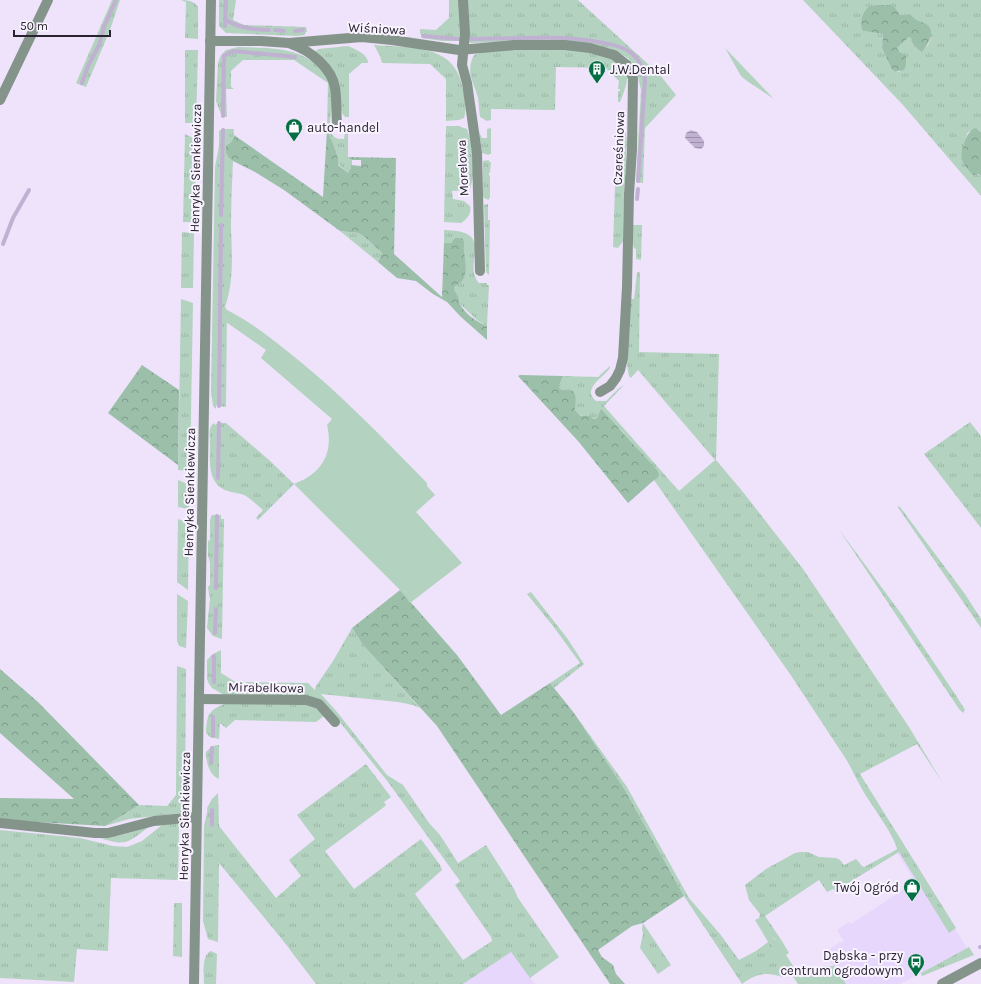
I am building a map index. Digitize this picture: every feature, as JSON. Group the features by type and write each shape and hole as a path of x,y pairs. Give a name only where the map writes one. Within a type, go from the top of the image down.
{"street":[{"path":"0,100 48,0"},
{"name":"Henryka Sienkiewicza","path":"194,984 211,0"},
{"name":"Morelowa","path":"463,0 465,24 462,65 467,83 477,153 480,271"},
{"name":"Wiśniowa","path":"210,40 289,43 362,37 397,40 442,48 463,49"},
{"name":"Wiśniowa","path":"289,43 310,54 330,73 335,88 337,123"},
{"name":"Czereśniowa","path":"463,49 534,44 565,45 590,48 614,55 624,62 631,71 633,78 632,150 623,358 616,378 610,386 600,392"},
{"path":"442,48 455,56 462,65"},
{"name":"Mirabelkowa","path":"199,699 306,700 319,704 335,722"},
{"path":"0,823 108,833 154,821 196,817"},
{"path":"942,984 981,964"}],"shaded area":[{"path":"691,130 697,132 704,141 704,146 701,149 695,148 685,138 686,133"},
{"name":"Twój Ogród","path":"905,847 967,948 900,984 846,984 824,953 840,942 841,943 844,941 837,930 849,922 851,924 915,882 897,853"},
{"path":"511,952 535,984 463,984"}],"green space":[{"path":"112,0 120,0 110,30 86,87 76,83"},
{"path":"181,0 193,2 198,7 198,39 185,38 186,2"},
{"path":"219,0 236,0 233,20 244,25 306,27 307,31 304,35 297,36 226,33 219,26"},
{"path":"449,0 459,0 462,28 458,41 443,41 415,37 423,38 420,33 420,29 436,30 449,18"},
{"path":"466,0 578,0 660,75 676,95 645,128 643,183 636,181 641,90 637,72 628,58 611,49 590,44 502,42 469,43"},
{"path":"803,0 981,0 981,132 978,129 968,132 964,142 962,157 965,167 969,171 981,176 981,196 903,105","holes":["877,5 889,5 900,15 910,14 913,18 921,22 931,38 928,45 922,51 915,46 909,37 897,48 898,52 902,54 900,72 895,72 891,68 882,48 883,34 863,31"]},
{"path":"893,5 900,15 910,14 926,24 931,30 929,42 922,52 915,46 909,37 897,48 899,52 906,55 906,65 904,70 895,72 891,68 882,48 883,34 863,31 861,25 863,14 870,6"},
{"path":"374,45 417,48 442,56 451,64 459,75 466,108 464,118 446,121 446,79 430,64 382,63"},
{"path":"348,46 364,54 368,63 362,63 349,74 349,117 345,117 342,113 339,101 314,53 318,49"},
{"path":"238,47 270,48 292,52 311,60 326,73 333,99 330,117 330,130 337,138 344,139 345,132 348,132 348,157 352,160 352,168 348,173 338,164 338,156 327,129 328,83 294,60 243,60 231,71 231,87 234,89 226,89 227,117 222,117 216,101 218,63 221,55 226,50"},
{"path":"534,48 586,51 600,54 612,59 622,66 627,75 626,85 620,102 618,102 618,91 620,91 620,89 618,89 619,81 606,68 556,67 555,110 491,109 491,120 487,121 480,117 478,98 470,72 471,61 474,55 482,52"},
{"path":"725,48 774,99 741,76"},
{"path":"185,50 198,50 196,123 185,123"},
{"path":"446,126 458,126 467,129 471,142 473,178 471,185 469,190 452,191 453,199 464,201 470,206 468,216 461,223 444,222"},
{"path":"617,127 624,129 627,142 623,241 618,248 613,247"},
{"path":"491,128 491,154 489,155 482,153 479,132 482,138 487,138 487,129"},
{"path":"976,128 981,132 981,176 979,174 973,175 962,160 964,141 969,133"},
{"path":"222,129 234,129 233,140 228,144 229,158 233,161 231,219 232,268 230,287 225,307 227,310 226,407 216,405 216,409 213,406 211,391 215,167 219,146 219,131"},
{"path":"327,129 338,156 338,165 348,173 351,165 361,166 361,160 352,160 348,157 396,158 394,254 442,297 444,243 451,243 455,238 462,238 464,242 466,267 462,281 454,287 454,290 465,311 483,325 487,326 487,340 461,317 447,302 433,294 416,281 397,278 378,262 382,253 365,237 358,233 340,231 284,190 255,172 233,161 226,153 226,146 233,140 234,135 323,197"},
{"path":"185,134 193,138 196,142 195,222 183,222"},
{"path":"489,160 489,162 491,162 489,173 489,200 483,196 483,161"},
{"path":"488,204 488,220 490,220 489,275 486,272 484,205"},
{"path":"633,225 642,225 641,260 636,259 636,249 633,245"},
{"path":"444,230 460,232 470,236 474,242 475,275 479,283 487,283 487,285 489,285 487,326 478,321 461,305 453,287 462,280 463,249 453,241 451,243 444,243"},
{"path":"340,231 358,233 365,237 382,253 378,262"},
{"path":"182,232 194,234 193,288 181,288"},
{"path":"637,272 640,272 639,352 719,354 716,460 803,569 909,727 944,785 917,744 860,774 956,928 949,933 899,852 835,891 833,889 827,892 819,880 765,916 782,941 774,939 759,918 760,914 749,900 745,885 766,869 795,853 808,852 819,857 836,858 844,865 856,859 864,867 897,849 891,835 866,795 845,757 790,674 654,480 658,478 641,453 621,430 599,415 597,418 591,419 580,414 575,410 575,396 570,390 560,389 559,386 563,376 598,377 610,366 607,372 592,388 592,397 596,401 606,401 624,385 604,406 679,491 715,460 638,370 631,378 629,376 627,365 630,299 634,299"},
{"path":"181,299 193,303 190,471 178,470"},
{"path":"227,310 265,334 324,382 393,448 427,483 427,486 435,495 416,512 462,563 410,603 400,590 294,484 312,475 323,462 329,445 327,425 332,419 261,358 266,350 226,322"},
{"path":"142,365 179,390 178,465 108,413"},
{"path":"518,376 563,376 559,386 560,389 573,391 576,399 575,410 581,416 589,416 594,419 597,418 601,409 657,470 659,474 658,478 628,503 578,441"},
{"path":"970,422 981,436 981,528 924,454"},
{"path":"214,423 215,425 218,423 226,423 294,484 258,520 256,518 263,510 246,496 221,488 213,478 210,465 210,429"},
{"path":"178,480 190,485 189,509 178,507"},
{"path":"897,506 900,507 965,594 981,619 981,628"},
{"path":"212,515 221,515 221,519 224,519 222,639 213,636 207,628 210,599 208,587 210,585 210,563 208,555 208,541 210,540 210,520"},
{"path":"178,519 189,523 188,590 177,582"},
{"path":"838,528 902,615 957,697 965,710 963,713 959,709"},
{"path":"400,590 457,655 501,715 550,683 574,713 625,790 684,896 643,923 632,926 598,950 602,957 613,965 616,974 625,984 610,984 437,726 363,645 352,628"},
{"path":"531,592 567,638 584,664 554,688 550,683 580,663 527,594"},
{"path":"177,594 188,601 186,648 179,646 177,641"},
{"path":"352,628 363,645 420,708 398,702 321,694 387,775 403,785 429,823 440,835 458,863 486,845 514,889 518,898 559,957 530,978 511,952 463,984 316,984 281,938 219,863 218,942 208,939 203,921 204,826 207,808 212,799 218,793 219,826 276,898 301,876 289,860 315,839 297,815 366,764 391,797 384,802 386,805 384,807 325,851 354,889 421,839 442,870 415,894 463,960 492,941 491,937 455,885 460,881 388,782 322,700 308,696 226,696 212,688 207,679 207,660 213,654 221,650 221,673 234,681 244,682 244,694 246,694 246,682 308,683 315,690"},
{"path":"177,666 186,669 185,811 183,813 129,819 105,826 139,805 167,806 176,795"},
{"path":"0,669 38,702 139,805 105,826 0,820 0,798 74,799 0,733"},
{"path":"227,703 302,704 316,708 324,716 316,722 235,720 226,728 220,723 219,739 210,737 206,733 207,721 210,713 216,708"},
{"path":"574,713 627,787 689,898 720,934 739,960 756,951 768,942 755,920 791,973 783,977 771,974 761,974 742,984 684,896 625,790"},
{"path":"219,745 219,779 210,771 206,752 212,746"},
{"path":"179,824 178,880 111,878 108,951 77,949 74,982 0,978 0,830 80,838 113,846 127,847 142,841 162,825"},
{"path":"150,826 129,841 124,842 118,843 94,836"},
{"path":"174,903 182,903 182,957 173,956"},
{"path":"759,918 774,939 782,941 789,953 786,955 801,978 819,966 834,966 846,984 798,984 755,920"},
{"path":"643,923 671,965 658,974 640,948 643,934"},
{"path":"969,947 974,955 922,976 921,973"},
{"path":"211,951 217,954 216,984 204,984 204,961 208,953"}],"waterway":[{"path":"82,83 88,66 99,45 104,27 116,0"},
{"path":"225,26 226,0"},
{"path":"225,19 241,27 269,30"},
{"path":"275,30 284,31"},
{"path":"295,31 303,30"},
{"path":"423,36 459,39"},
{"path":"471,39 554,38 587,40 614,45 624,48 630,52 640,65 645,81 638,181"},
{"path":"223,116 224,56 233,51 295,57"},
{"path":"221,215 223,130"},
{"path":"637,199 638,189"},
{"path":"3,244 13,218 29,190"},
{"path":"219,406 221,225"},
{"path":"218,478 219,423"},
{"path":"216,588 217,516"},
{"path":"215,633 216,609"},
{"path":"214,656 214,682"},
{"path":"213,717 213,736"},
{"path":"211,763 212,748"},
{"path":"212,810 212,825"}],"place":[{"name":"J.W.Dental","path":"597,84"},
{"name":"auto-handel","path":"294,142"},
{"name":"Twój Ogród","path":"912,902"},
{"name":"Dąbska - przy centrum ogrodowym","path":"916,977"}]}
